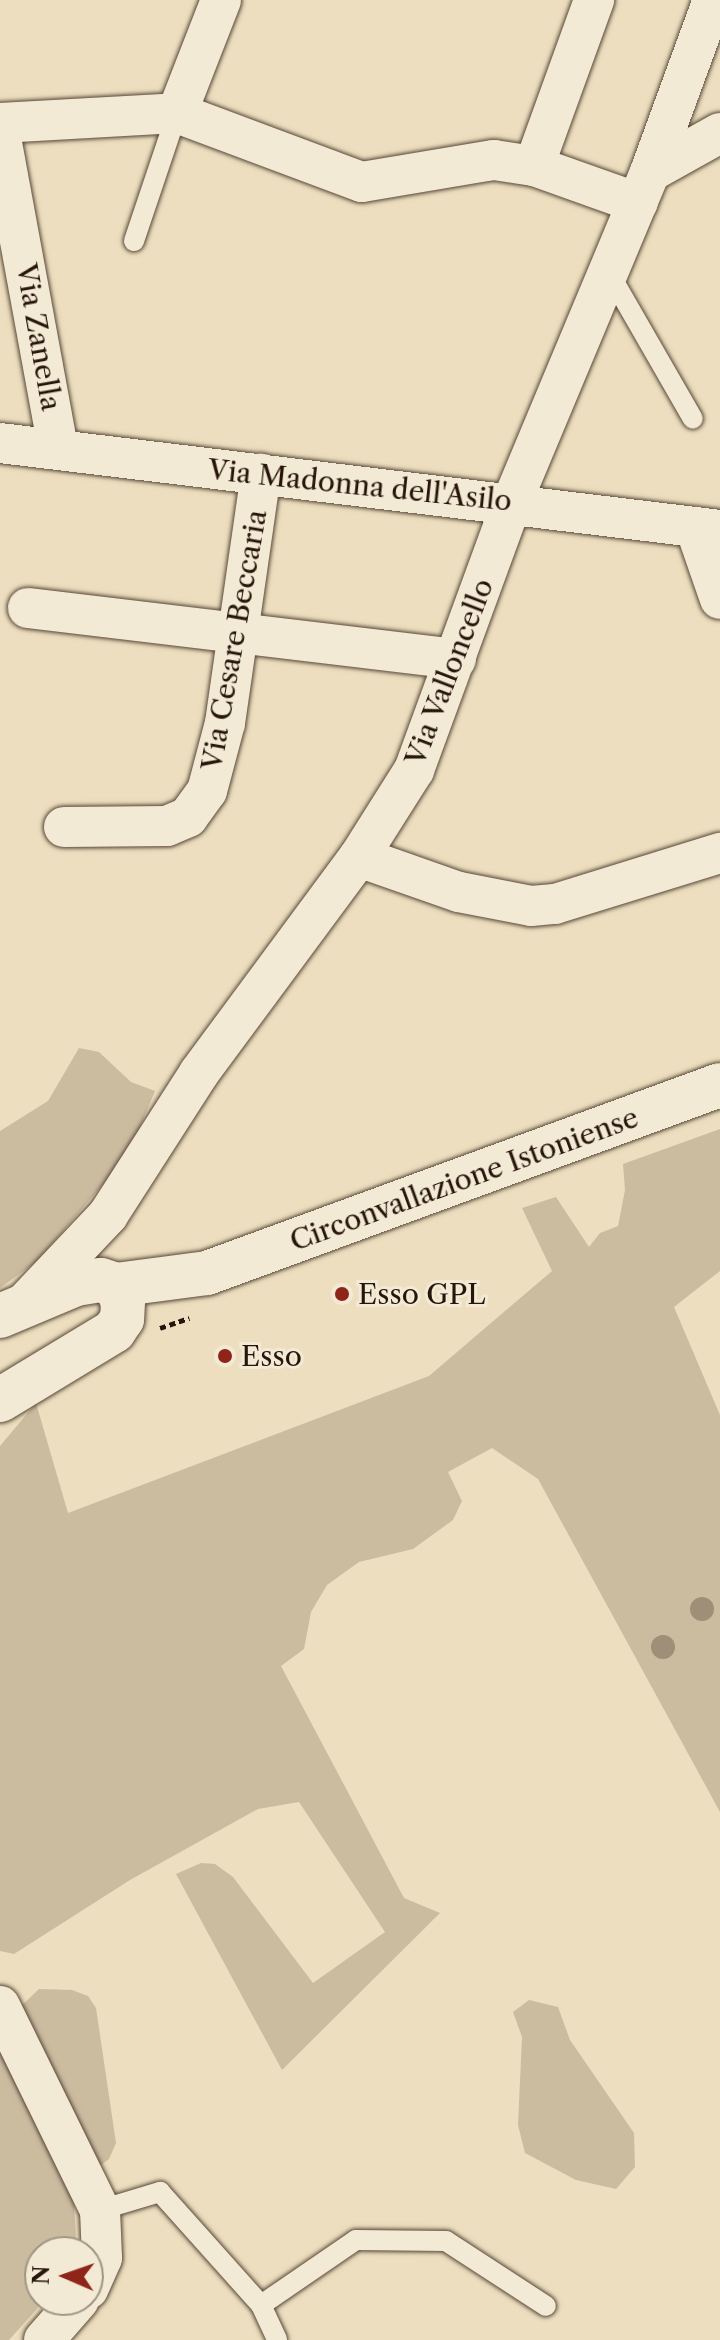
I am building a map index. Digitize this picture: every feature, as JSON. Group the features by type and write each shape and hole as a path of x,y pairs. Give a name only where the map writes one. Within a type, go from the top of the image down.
{"main road":[{"name":"Circonvallazione Istoniense","path":"0,1400 207,1273 720,1085"},
{"name":"Circonvallazione Istoniense","path":"11,1311 76,1284 101,1280 116,1285 207,1273"},
{"path":"114,1331 122,1319 123,1302 116,1285"}],"street":[{"path":"177,113 221,0"},
{"path":"534,166 594,0"},
{"name":"Via Valloncello","path":"11,1311 108,1215 199,1073 359,857 414,770 512,502 713,16"},
{"path":"0,123 177,113 362,182 460,163 534,166 644,188 720,133"},
{"name":"Via Zanella","path":"0,132 16,286 58,449"},
{"name":"Via Madonna dell'Asilo","path":"0,443 512,502 707,529"},
{"name":"Via Cesare Beccaria","path":"64,827 167,826 188,817 207,791 218,760 240,632 261,474"},
{"path":"707,529 720,599"},
{"path":"28,608 456,659"},
{"path":"359,857 459,892 531,906 555,904 720,853"},
{"path":"0,2006 100,2210 101,2236"},
{"path":"44,2340 65,2316"}],"lane":[{"path":"134,241 177,113"},
{"path":"609,273 693,419"},
{"path":"100,2210 160,2192 261,2305 277,2340"},
{"path":"261,2305 356,2240 446,2241 546,2306"}],"shaded area":[{"path":"79,1048 99,1052 131,1082 155,1091 128,1155 37,1261 0,1288 0,1131 48,1101"},
{"path":"720,1129 720,1271 674,1307 720,1415 720,1812 538,1479 492,1448 448,1472 462,1501 453,1520 413,1549 359,1562 327,1585 311,1612 304,1649 281,1666 404,1898 440,1913 282,2070 176,1874 201,1863 215,1864 233,1877 313,1983 385,1932 299,1802 258,1809 130,1880 14,1954 0,1951 0,1446 36,1403 68,1513 429,1376 552,1271 522,1208 556,1197 589,1247 600,1233 618,1226 625,1190 623,1164"},
{"path":"39,1989 72,1990 88,1996 96,2008 116,2143 109,2159 93,2171 18,2009"},
{"path":"529,2000 558,2007 570,2040 634,2133 635,2167 616,2189 576,2180 525,2153 518,2125 522,2037 513,2012"},
{"path":"0,2028 73,2187 76,2236 24,2236 24,2316 31,2316 9,2340 0,2340"}],"place":[{"name":"Esso GPL","path":"342,1294"},
{"name":"Esso","path":"225,1356"}]}
